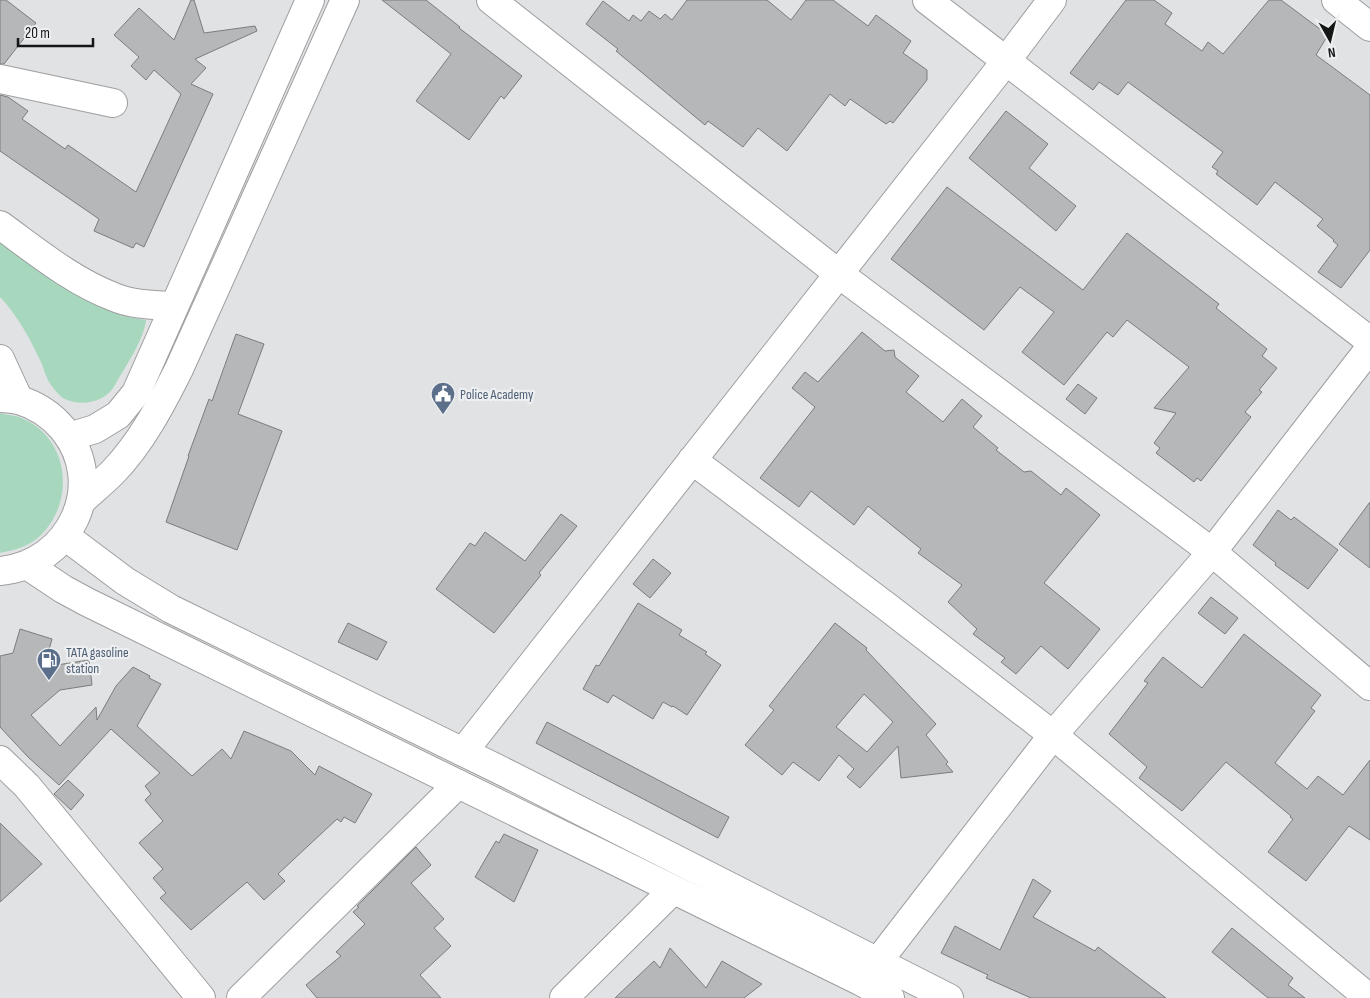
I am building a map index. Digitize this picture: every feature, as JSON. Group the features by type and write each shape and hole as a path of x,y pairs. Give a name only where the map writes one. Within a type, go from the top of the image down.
{"street":[{"path":"69,437 94,430 118,415 136,393 267,101 310,0"},
{"path":"81,501 114,472 160,406 179,369 345,0"},
{"path":"491,0 839,274 1212,552 1370,686"},
{"path":"927,0 1370,341"},
{"path":"463,752 1052,0"},
{"path":"1336,0 1370,27"},
{"path":"0,80 113,102"},
{"path":"0,225 70,275 114,298 142,304 174,306"},
{"path":"870,972 1053,735 1212,552 1370,348"},
{"path":"0,359 10,399 39,408 56,421 69,437 79,457 83,479 81,501 75,520 65,536 48,553 27,566 0,571"},
{"path":"692,460 1053,735 1367,996"},
{"path":"65,536 124,581 171,609 463,752 870,972 890,998"},
{"path":"27,566 87,602 673,890 913,990 949,998"},
{"path":"0,760 27,786 202,998"},
{"path":"241,998 458,784"},
{"path":"564,998 673,890"}],"green space":[{"path":"0,237 89,300 122,316 146,320 145,328 134,353 111,391 100,399 79,403 65,399 50,384 26,333 12,311 0,297"},
{"path":"0,413 19,417 35,426 48,438 57,453 62,469 63,487 60,504 52,520 41,535 22,547 0,553"}],"building":[{"path":"0,0 6,0 36,23 4,64 0,64"},
{"path":"191,0 194,0 204,33 255,26 257,31 195,59 206,68 191,84 213,94 144,247 136,243 133,248 94,231 99,219 0,151 0,95 8,97 28,111 22,119 65,149 68,145 136,192 181,94 154,70 146,80 131,66 139,57 114,35 139,8 174,40"},
{"path":"382,0 426,0 522,76 504,99 501,96 469,140 416,101 451,54"},
{"path":"687,0 767,0 791,20 806,0 833,0 868,26 876,15 911,41 903,53 927,70 927,80 893,123 890,121 886,124 850,99 845,106 830,94 787,151 758,128 743,147 708,121 705,125 616,51 618,49 586,24 603,1 629,21 633,15 641,21 649,11 660,19 665,14 672,20"},
{"path":"1126,0 1154,0 1172,13 1165,24 1202,51 1208,42 1223,54 1269,0 1281,0 1328,35 1316,55 1370,95 1370,250 1341,288 1318,272 1338,245 1317,226 1323,219 1275,182 1257,205 1216,174 1218,171 1212,167 1223,152 1128,82 1118,95 1099,82 1093,90 1070,73"},
{"path":"1006,111 1048,144 1029,168 1076,206 1056,231 969,158"},
{"path":"947,187 1083,290 1127,233 1219,304 1216,308 1267,349 1262,356 1277,368 1259,390 1262,392 1245,412 1251,417 1201,481 1197,478 1194,482 1156,453 1160,448 1154,443 1176,413 1154,408 1189,367 1127,320 1113,337 1107,332 1064,385 1022,352 1054,312 1020,287 984,330 891,259"},
{"path":"862,332 885,351 894,350 895,357 919,376 906,392 943,422 962,399 982,416 973,427 998,448 996,450 1024,472 1031,471 1061,495 1066,488 1100,515 1044,583 1100,629 1068,669 1041,646 1016,674 1001,662 1005,658 973,634 977,629 948,602 962,585 918,553 921,549 868,506 854,525 811,491 799,507 760,478 815,407 792,388 805,372 818,382"},
{"path":"236,334 264,344 238,414 282,431 237,550 166,522 209,399 212,401"},
{"path":"1078,384 1097,398 1085,414 1066,399"},
{"path":"1370,502 1370,568 1339,544"},
{"path":"1278,510 1291,520 1294,517 1338,550 1308,589 1275,565 1276,563 1253,545"},
{"path":"561,514 577,526 539,573 541,575 494,633 436,589 470,543 475,546 485,532 525,561"},
{"path":"653,559 671,573 650,598 633,584"},
{"path":"1211,597 1238,618 1225,634 1198,613"},
{"path":"638,603 682,630 679,635 707,652 705,654 721,665 687,715 663,702 653,719 613,695 608,703 583,689 596,665 599,666"},
{"path":"348,623 387,642 377,660 338,642"},
{"path":"835,623 867,648 866,650 936,724 926,735 948,762 946,764 953,772 901,778 898,746 860,788 847,777 854,769 839,755 819,781 793,762 782,775 745,745 774,710 769,706","holes":["864,694 893,722 867,752 836,727"]},
{"path":"20,629 52,639 44,667 89,660 92,685 60,690 31,715 60,746 96,707 97,720 116,686 133,667 161,684 137,726 192,776 222,749 231,759 244,731 291,751 315,775 319,766 372,794 355,823 344,817 341,822 337,819 278,874 285,881 264,900 247,882 191,930 160,898 166,893 153,878 163,869 139,843 163,821 145,800 151,794 145,786 160,773 111,729 59,785 28,757 0,727 0,656 13,653"},
{"path":"1244,634 1321,695 1311,708 1315,711 1275,763 1307,789 1318,776 1343,795 1370,760 1370,840 1349,826 1306,881 1268,852 1293,819 1291,816 1226,762 1182,811 1139,778 1147,767 1109,734 1148,683 1144,681 1163,657 1202,688"},
{"path":"547,722 729,817 718,838 536,743"},
{"path":"68,780 84,795 71,810 54,794"},
{"path":"0,823 42,864 0,902"},
{"path":"504,834 538,850 514,902 475,877 496,841 499,843"},
{"path":"416,847 431,865 411,883 444,919 434,928 451,946 420,975 441,998 317,998 306,985 341,956 336,952 365,924 353,912"},
{"path":"1033,879 1051,891 1033,917 1095,951 1098,947 1166,998 1031,998 986,978 988,975 941,953 955,926 1000,950"},
{"path":"1232,928 1293,978 1288,985 1305,998 1268,998 1212,952"},
{"path":"670,948 706,988 722,961 762,984 744,998 615,998 654,961 660,968"}],"place":[{"name":"Police Academy","path":"443,415"},
{"name":"TATA gasoline station","path":"49,681"}]}
